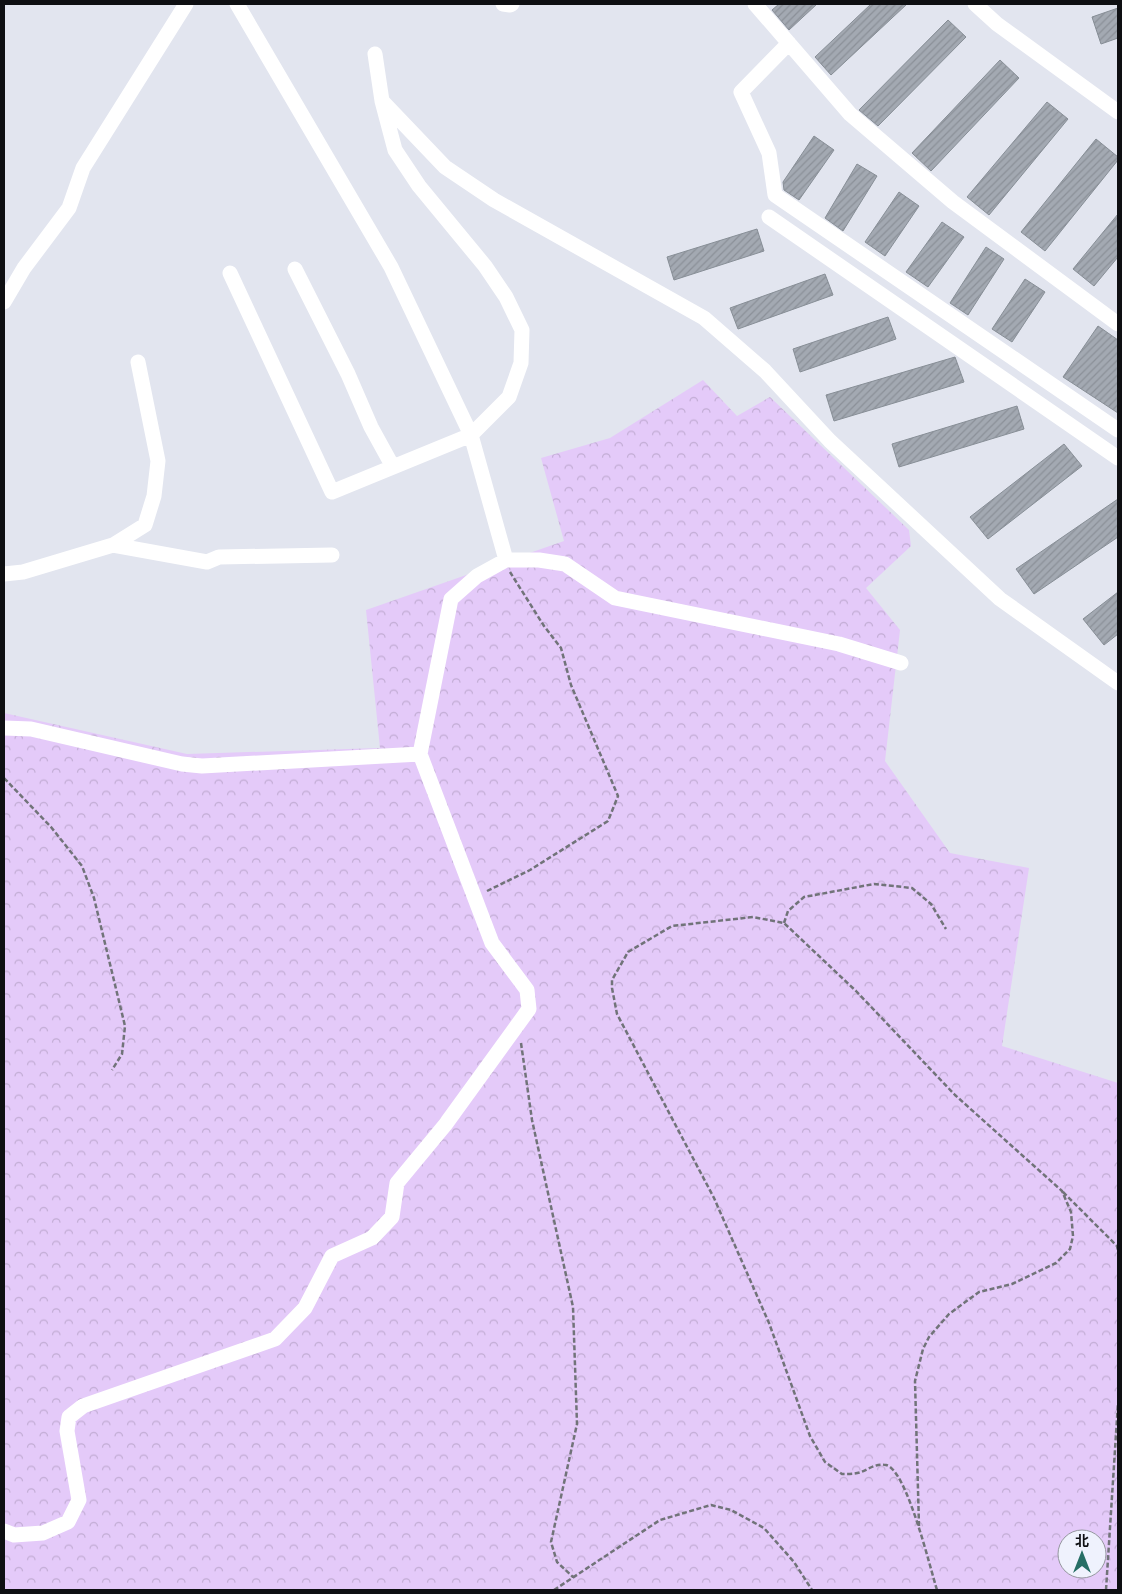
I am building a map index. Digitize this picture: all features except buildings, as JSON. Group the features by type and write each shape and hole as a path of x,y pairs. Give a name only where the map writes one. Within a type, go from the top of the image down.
{"street":[{"path":"4,302 24,268 69,208 83,168 186,4"},
{"path":"237,4 391,267 471,435 506,560"},
{"path":"503,4 510,6 512,4"},
{"path":"755,4 850,114 945,196 1118,324"},
{"path":"975,4 997,24 1118,112"},
{"path":"789,43 741,92 768,152 775,194 1118,430"},
{"path":"230,273 332,492 471,435 509,397 522,363 522,330 506,297 485,266 420,186 395,150 382,101 375,54"},
{"path":"382,101 445,167 494,200 704,318 765,370 830,441 1000,599 1118,682"},
{"path":"768,217 1118,458"},
{"path":"295,269 348,374 371,427 393,467"},
{"path":"4,574 23,572 113,545 145,525 154,496 158,461 138,362"},
{"path":"113,545 207,562 218,557 332,555"},
{"path":"4,1535 43,1533 68,1522 79,1500 67,1432 69,1417 83,1406 275,1338 304,1308 332,1256 372,1238 392,1218 397,1184 445,1125 529,1008 527,990 492,943 420,754 451,599 476,576 506,560 539,560 564,564 615,598 838,644 901,663"},
{"path":"4,728 31,729 182,764 202,766 420,754"}],"path":[{"path":"475,898 530,870 608,821 618,796 571,685 561,648 512,578 506,560"},
{"path":"4,778 51,827 82,866 94,898 125,1026 122,1054 112,1070"},
{"path":"784,923 788,911 804,897 874,884 912,888 931,904 946,930"},
{"path":"937,1590 919,1526 896,1472 887,1465 874,1466 860,1473 842,1474 825,1462 810,1436 768,1323 714,1198 617,1014 612,980 628,952 672,926 752,917 784,923 856,991 955,1095 1094,1221 1117,1246 1118,1251"},
{"path":"518,1024 532,1120 573,1307 577,1424 551,1542 557,1562 573,1578"},
{"path":"919,1526 915,1381 923,1349 930,1336 949,1314 979,1292 1012,1284 1056,1263 1070,1249 1073,1236 1072,1212 1062,1191"},
{"path":"1106,1590 1118,1403"},
{"path":"554,1590 660,1520 711,1505 731,1510 764,1528 794,1562 812,1590"}],"green space":[{"path":"703,380 737,416 770,397 909,530 911,546 866,588 900,630 885,761 950,853 1029,868 1002,1046 1118,1083 1118,1590 4,1590 4,713 187,754 380,748 366,610 564,541 541,458 610,438"}]}
